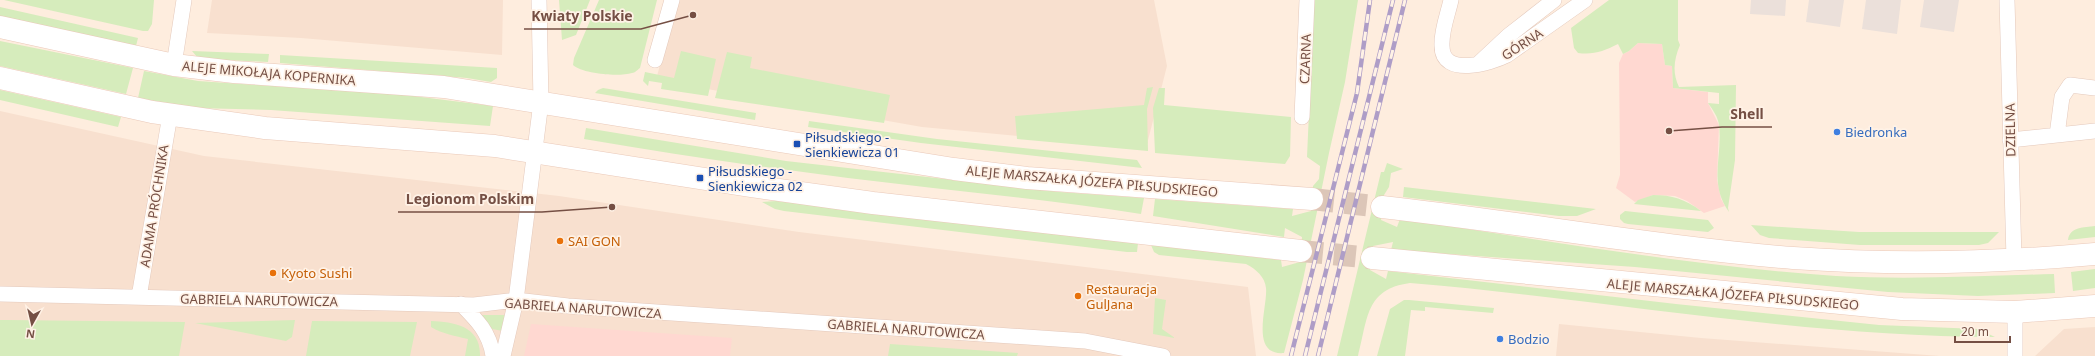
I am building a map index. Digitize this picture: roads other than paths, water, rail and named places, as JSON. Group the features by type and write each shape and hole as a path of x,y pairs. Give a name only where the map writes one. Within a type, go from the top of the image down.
{"main road":[{"name":"ALEJE MIKOŁAJA KOPERNIKA","path":"0,27 174,65 234,72 444,87 541,102"},
{"path":"0,78 170,115 265,128 474,144 873,203 1301,251"},
{"name":"ALEJE MARSZAŁKA JÓZEFA PIŁSUDSKIEGO","path":"541,102 954,169 1027,178 1312,199"},
{"path":"1382,207 1492,219 1620,240 1793,258 1910,261 2014,260 2095,254"},
{"name":"ALEJE MARSZAŁKA JÓZEFA PIŁSUDSKIEGO","path":"1372,258 1902,309 2015,312 2095,306"}],"street":[{"path":"174,65 184,0"},
{"path":"503,356 516,300 541,102 539,0"},
{"path":"655,60 672,0"},
{"name":"CZARNA","path":"1302,117 1307,0"},
{"path":"1451,0 1442,40 1443,53 1449,61 1457,66 1478,64"},
{"name":"GÓRNA","path":"1478,64 1508,36 1554,0"},
{"name":"GÓRNA","path":"1478,64 1497,61 1511,53 1585,0"},
{"name":"DZIELNA","path":"2007,0 2014,260"},
{"path":"2057,135 2062,97 2070,85 2095,88"},
{"name":"ADAMA PRÓCHNIKA","path":"139,296 170,115"},
{"path":"2010,140 2095,131"},
{"name":"GABRIELA NARUTOWICZA","path":"0,294 479,305 516,300 568,306 1085,341 1163,356"},
{"path":"461,304 484,330 489,339 493,356"},
{"path":"2015,312 2015,356"}],"tunnel":[{"path":"1312,199 1382,207"},
{"path":"1301,251 1372,258"}],"railway":[{"path":"1291,356 1357,93 1370,0"},
{"path":"1305,356 1393,0"},
{"path":"1318,356 1405,0"}],"place":[{"name":"Kwiaty Polskie","path":"693,15"},
{"name":"Shell","path":"1669,131"},
{"name":"Biedronka","path":"1837,132"},
{"name":"Piłsudskiego - Sienkiewicza 01","path":"797,144"},
{"name":"Piłsudskiego - Sienkiewicza 02","path":"700,178"},
{"name":"Legionom Polskim","path":"612,207"},
{"name":"SAI GON","path":"560,241"},
{"name":"Kyoto Sushi","path":"273,273"},
{"name":"Restauracja GulJana","path":"1078,296"},
{"name":"Bodzio","path":"1500,339"}]}
